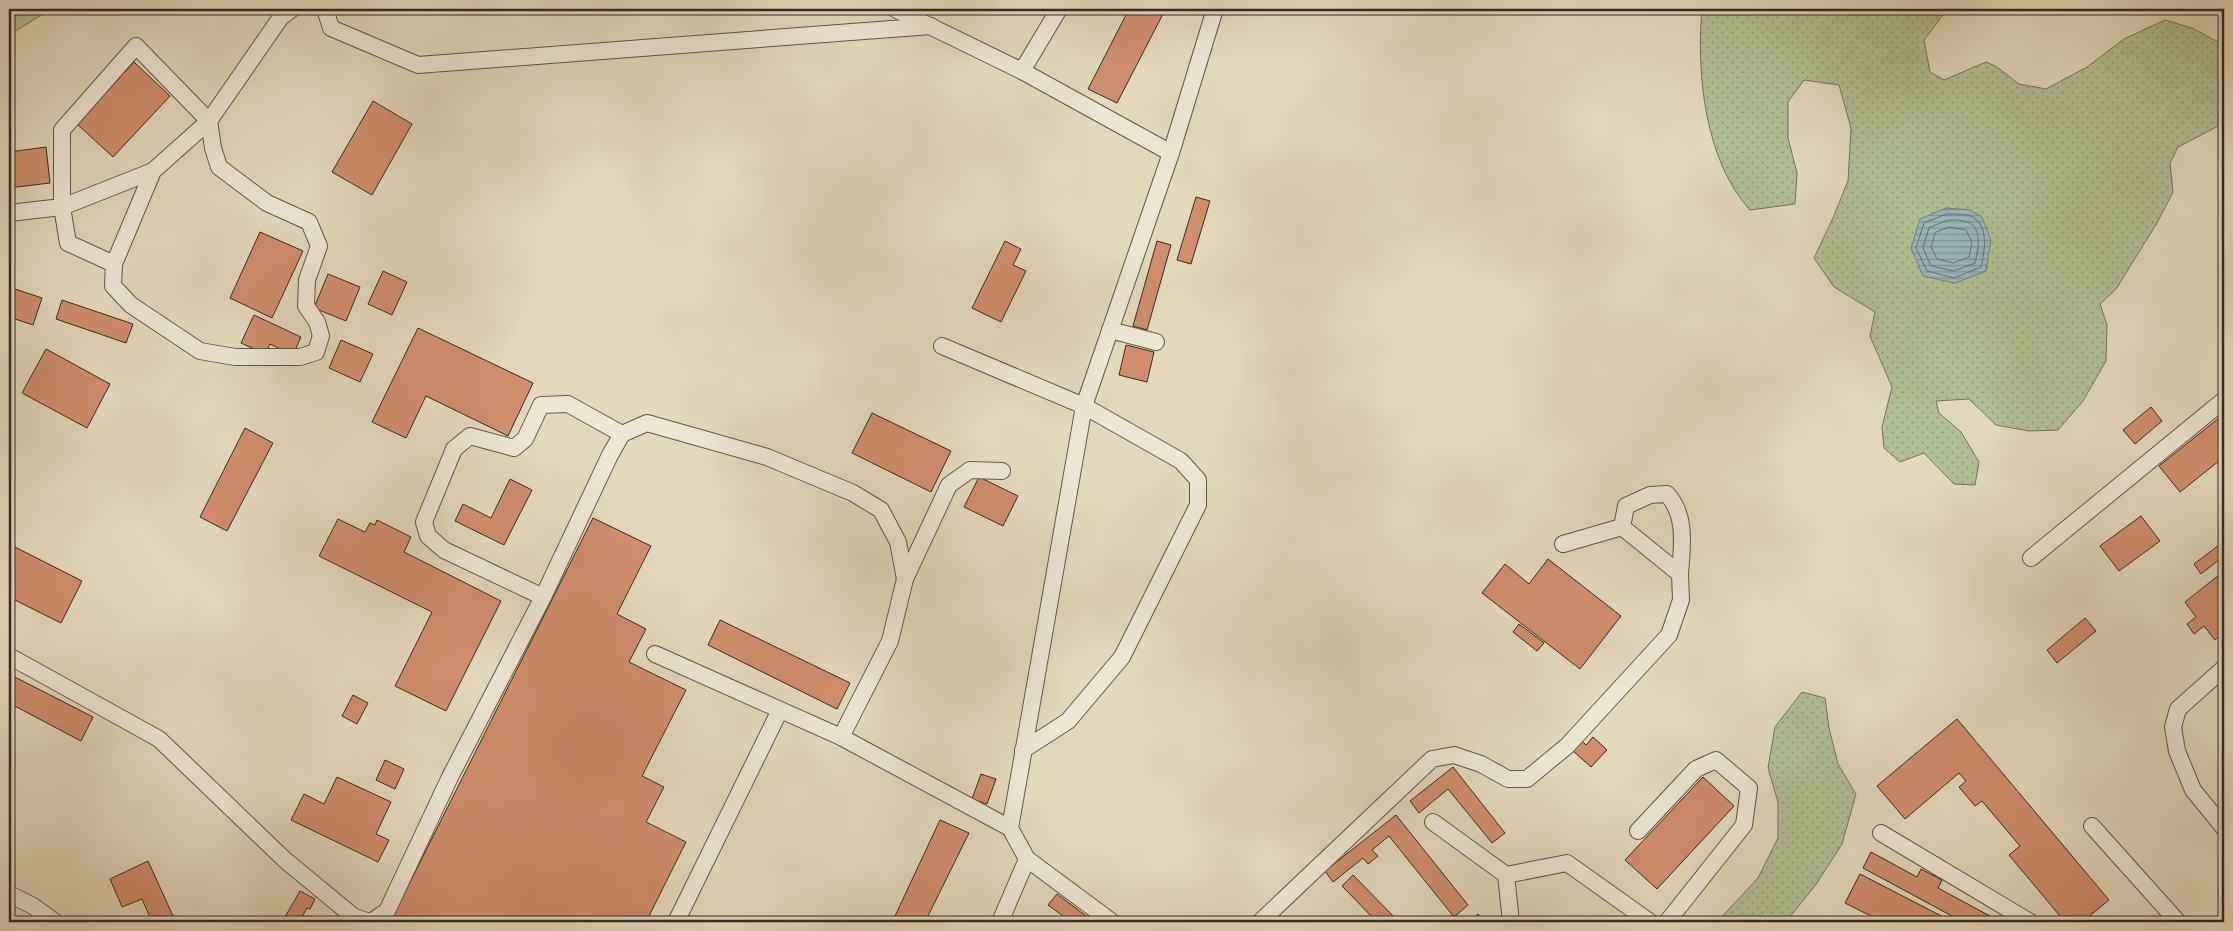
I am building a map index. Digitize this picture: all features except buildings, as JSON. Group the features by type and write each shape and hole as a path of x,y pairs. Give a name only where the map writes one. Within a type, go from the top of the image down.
{"street":[{"path":"9,213 62,207 153,171 209,122 281,17 292,9"},
{"path":"325,9 332,28 418,65 932,26"},
{"path":"895,9 1022,71 1171,153"},
{"path":"1022,71 1059,9"},
{"path":"1010,828 1084,406 1171,153 1215,9"},
{"path":"114,264 68,243 62,207 62,130 136,46 209,122 212,148 218,167 267,203 309,222 319,246 306,280 306,306 317,322 321,336 316,352 300,357 235,357 200,351 132,305 113,286 114,264 153,171"},
{"path":"1110,330 1156,342"},
{"path":"942,346 1084,406 1181,461 1198,480 1198,505 1122,657 1068,721 1024,750"},
{"path":"2031,558 2224,400"},
{"path":"543,597 444,550 428,536 424,522 454,449 470,436 514,448 525,439 541,405 568,404 622,434"},
{"path":"9,656 159,739 285,860 354,917 370,922 388,911 450,777 543,597 610,454 622,434 647,423 767,457 853,492 881,510 898,542 905,579"},
{"path":"841,737 890,641 905,579 948,485 970,470 1002,471"},
{"path":"1260,922 1432,759 1454,755 1480,764 1508,779 1527,779 1567,746 1668,635 1681,600 1680,574 1683,532 1676,504 1667,494 1650,495 1626,506 1622,526"},
{"path":"1563,544 1622,526"},
{"path":"1622,526 1680,574"},
{"path":"655,654 841,737 1010,828 1027,859 1112,922"},
{"path":"2222,674 2178,709 2173,727 2177,751 2193,790 2224,828"},
{"path":"676,922 780,710"},
{"path":"1638,831 1696,769 1716,760 1749,788 1744,824 1667,922"},
{"path":"1432,822 1506,875 1567,863 1650,922"},
{"path":"2092,826 2178,922"},
{"path":"1881,832 2030,922"},
{"path":"1000,922 1027,859"},
{"path":"1506,875 1511,922"},
{"path":"9,894 33,906 55,922"}],"green space":[{"path":"9,9 48,9 9,35"},
{"path":"1702,9 1959,9 1943,15 1924,40 1930,72 1944,80 1986,62 1997,67 2019,84 2046,89 2087,67 2124,39 2165,20 2192,28 2224,45 2224,123 2178,147 2170,163 2173,192 2157,223 2116,289 2100,304 2107,325 2106,361 2083,401 2058,430 2029,431 1996,425 1969,399 1936,401 1939,413 1961,432 1979,462 1975,485 1954,484 1924,453 1900,462 1884,448 1882,427 1892,387 1870,336 1875,312 1834,287 1814,258 1848,181 1851,128 1839,85 1804,80 1788,102 1788,138 1797,173 1795,204 1750,210 1735,190 1713,142 1703,88 1700,34"},
{"path":"1802,692 1825,698 1829,728 1838,764 1856,794 1842,844 1817,883 1786,922 1717,922 1758,878 1778,838 1778,802 1768,768 1775,727"}],"water":[{"path":"1946,208 1970,210 1982,217 1991,240 1986,271 1955,283 1923,276 1911,248 1920,219"}]}
